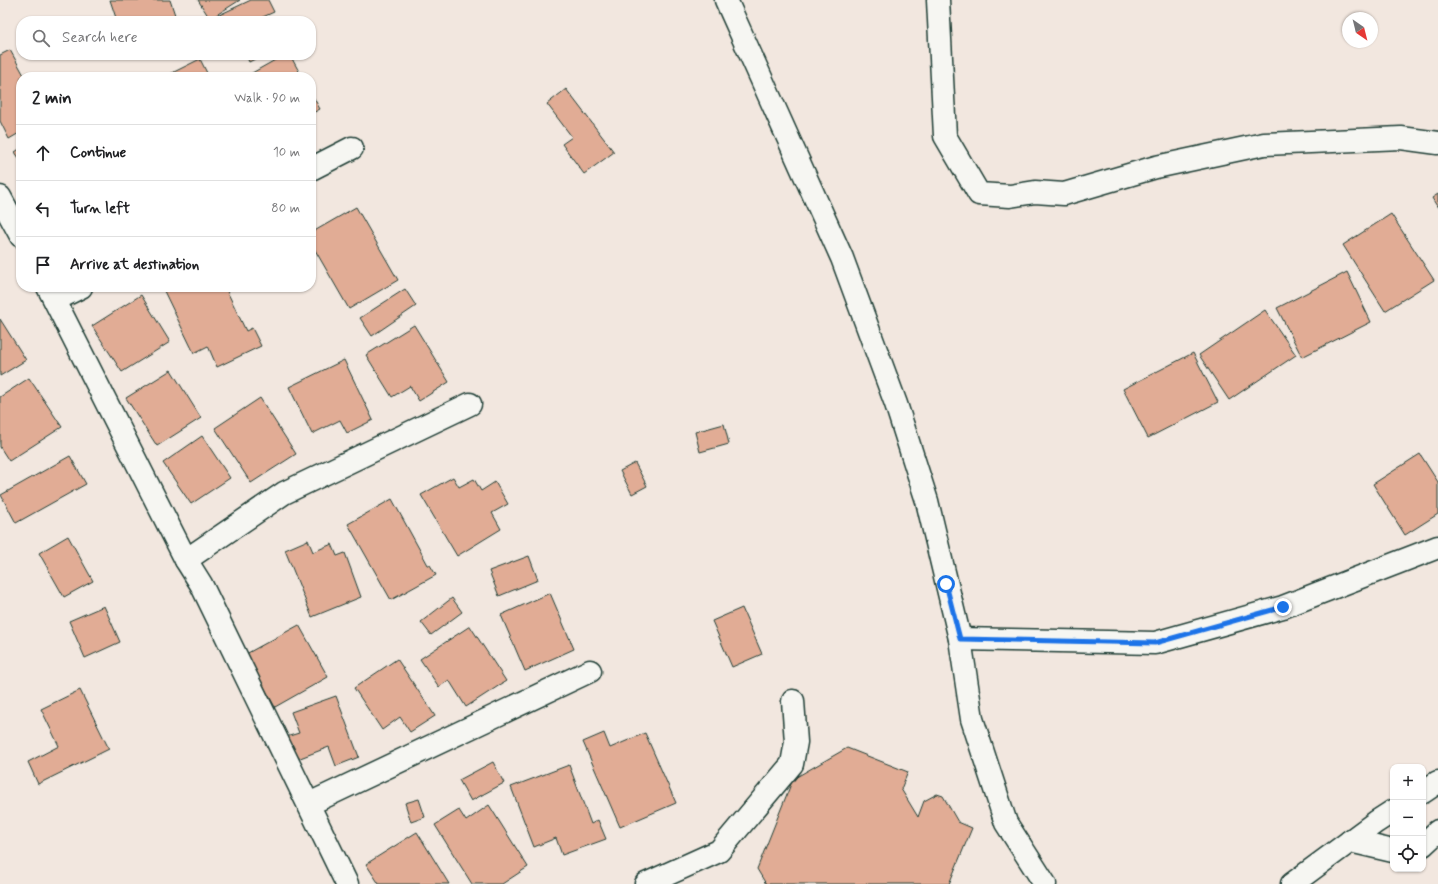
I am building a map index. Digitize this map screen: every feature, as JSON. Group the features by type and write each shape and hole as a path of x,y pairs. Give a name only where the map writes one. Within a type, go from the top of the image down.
{"street":[{"path":"726,0 842,258 896,404 927,501 960,639 972,719 1006,823 1045,884"},
{"path":"938,0 945,136 979,194 1010,196 1035,192 1064,194 1156,167 1264,144 1401,138 1438,143"},
{"path":"316,166 352,148"},
{"path":"0,197 16,227"},
{"path":"52,294 186,560 201,584 347,884"},
{"path":"186,560 284,493 470,404"},
{"path":"960,639 1155,643 1283,607 1438,547"},
{"path":"309,804 590,671"},
{"path":"646,884 719,851 792,764 796,742 793,701"},
{"path":"1426,790 1438,782"},
{"path":"1292,884 1390,813"},
{"path":"1426,842 1438,831"},
{"path":"1350,841 1390,850"}],"building":[{"path":"110,0 170,0 175,16 115,16"},
{"path":"198,0 240,0 215,16 208,16"},
{"path":"251,0 268,0 274,12 265,16 217,16"},
{"path":"10,50 22,72 16,72 16,135 9,139 0,121 0,55"},
{"path":"200,60 206,72 174,72"},
{"path":"275,60 293,60 299,72 254,72"},
{"path":"566,89 614,152 584,174 562,144 572,137 547,104"},
{"path":"316,102 320,109 316,111"},
{"path":"1438,194 1438,208 1432,198"},
{"path":"356,207 398,280 349,309 316,252 316,230"},
{"path":"1391,214 1434,280 1385,311 1343,245"},
{"path":"1347,272 1371,322 1302,357 1277,308"},
{"path":"405,289 416,306 372,336 360,318"},
{"path":"164,292 227,292 246,331 252,328 261,346 217,367 208,346 194,353"},
{"path":"141,295 170,342 122,372 92,326"},
{"path":"1265,310 1296,355 1229,400 1199,355"},
{"path":"0,319 26,360 0,376"},
{"path":"414,325 449,382 419,401 410,386 392,397 366,355"},
{"path":"1193,353 1218,402 1148,438 1123,389"},
{"path":"344,360 373,420 347,433 340,420 312,434 289,387"},
{"path":"171,370 201,418 157,446 126,398"},
{"path":"29,378 62,427 9,461 0,447 0,397"},
{"path":"260,398 296,454 251,483 215,428"},
{"path":"724,424 729,444 700,452 695,432"},
{"path":"202,436 230,478 191,504 163,463"},
{"path":"1420,454 1438,482 1438,514 1405,535 1373,484"},
{"path":"70,456 86,484 16,523 1,495"},
{"path":"635,463 647,486 632,494 620,471"},
{"path":"453,477 459,487 474,479 481,491 495,482 508,504 492,513 501,529 457,556 421,495"},
{"path":"392,499 428,565 430,565 436,575 391,600 348,524"},
{"path":"68,536 93,581 64,597 39,553"},
{"path":"308,540 313,552 332,544 337,556 345,553 361,597 312,617 285,550"},
{"path":"529,556 538,580 499,596 489,571"},
{"path":"550,593 574,649 525,671 501,615"},
{"path":"452,598 462,612 431,635 421,622"},
{"path":"104,606 120,642 85,658 69,621"},
{"path":"742,608 762,654 732,667 712,621"},
{"path":"299,625 328,677 275,707 246,654"},
{"path":"470,626 506,681 466,707 449,680 439,687 420,659"},
{"path":"397,659 435,716 410,732 400,717 382,730 354,688"},
{"path":"80,690 109,749 38,784 28,762 59,746 41,709"},
{"path":"336,696 359,757 336,766 329,747 295,760 286,737 299,733 291,712"},
{"path":"604,733 610,748 645,733 676,803 620,827 583,742"},
{"path":"847,748 908,772 901,789 918,817 924,801 937,794 943,796 958,822 972,828 949,884 766,884 757,869 793,779"},
{"path":"493,762 504,783 471,801 459,780"},
{"path":"569,765 591,824 598,820 606,839 562,855 556,838 534,847 511,787"},
{"path":"419,799 425,817 411,822 405,803"},
{"path":"489,805 528,867 502,884 472,884 435,825 459,810 466,821"},
{"path":"417,832 449,884 379,884 366,864"}],"route":[{"path":"946,584 960,639 1155,643 1283,607"}]}
